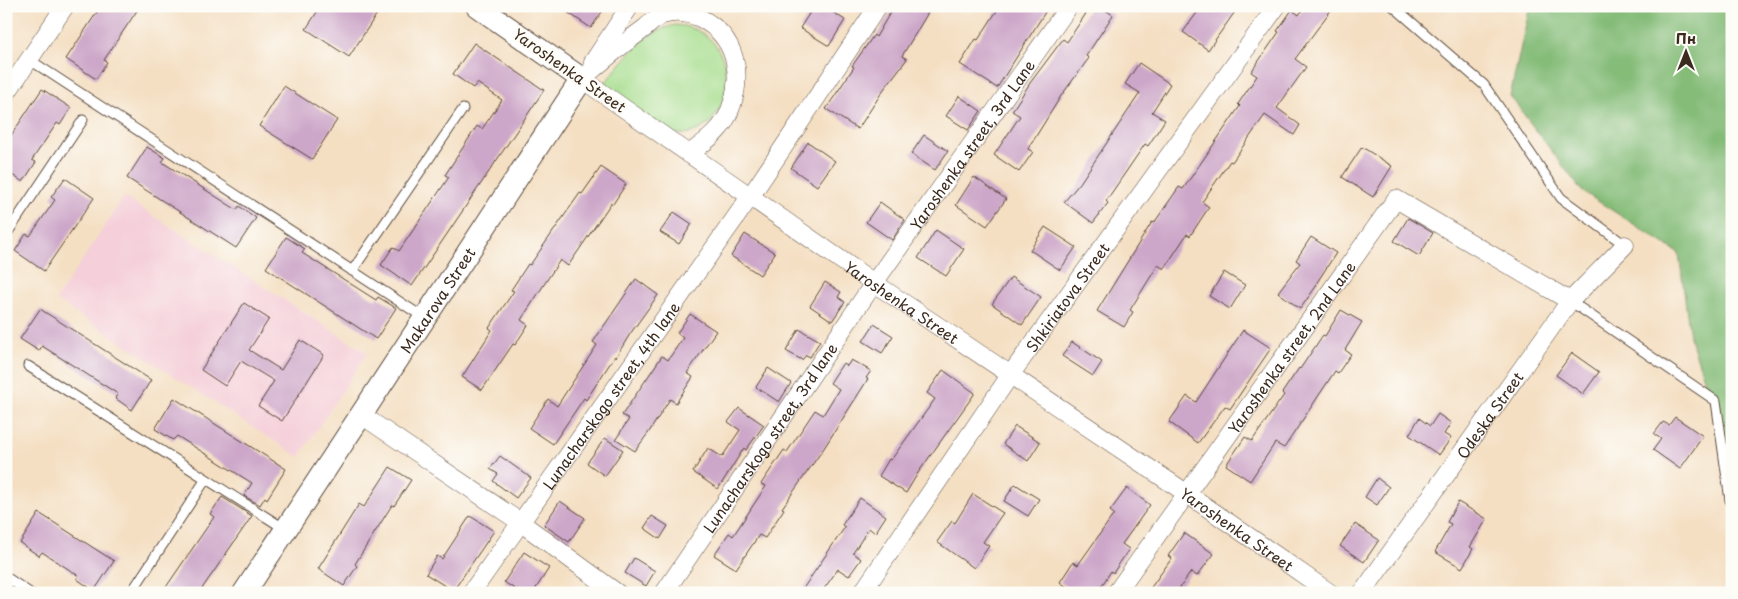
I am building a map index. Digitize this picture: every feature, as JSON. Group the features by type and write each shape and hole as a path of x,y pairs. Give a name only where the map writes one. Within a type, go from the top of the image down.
{"street":[{"path":"6,94 66,6"},
{"name":"Yaroshenka Street","path":"477,6 874,283 1011,374 1330,593"},
{"name":"Makarova Street","path":"244,593 423,318 630,6"},
{"name":"Lunacharskogo street, 4th lane","path":"471,593 750,197 878,6"},
{"name":"Yaroshenka street, 3rd Lane","path":"874,283 1069,6"},
{"name":"Shkiriatova Street","path":"862,593 1011,374 1277,6"},
{"path":"582,79 619,47 662,15 679,13 695,16 712,24 724,36 733,52 736,69 736,89 730,111 722,126 689,154"},
{"name":"Yaroshenka street, 2nd Lane","path":"1116,593 1396,199 1570,301"},
{"name":"Odeska Street","path":"1362,593 1570,301 1625,245"},
{"name":"Lunacharskogo street, 3rd lane","path":"664,593 874,283"},
{"path":"360,414 520,522 617,593"}],"lane":[{"path":"1393,6 1484,85 1561,198 1625,245"},
{"path":"30,60 423,318"},
{"path":"352,271 463,109"},
{"path":"6,235 83,120"},
{"path":"1570,301 1716,401 1730,500 1732,503"},
{"path":"28,366 285,529"},
{"path":"131,593 206,479"},
{"path":"6,577 30,593"}],"shaded area":[{"path":"124,197 367,353 299,457 56,300"}],"green space":[{"path":"1530,6 1732,6 1732,462 1690,337 1679,253 1582,191 1510,96"},
{"path":"675,25 699,31 716,46 724,65 726,86 721,106 709,123 692,133 669,133 604,84 644,40"}],"building":[{"path":"101,6 140,6 104,60 107,62 96,79 66,59"},
{"path":"321,6 382,6 349,57 306,29"},
{"path":"558,6 606,6 591,28"},
{"path":"814,6 823,6 845,20 829,46 800,28"},
{"path":"894,6 932,6 902,56 907,59 884,89 858,129 826,109 854,67 852,66 874,35 876,37"},
{"path":"1000,6 1049,6 997,88 960,64"},
{"path":"1091,6 1099,6 1113,15 1086,56 1089,58 1061,96 1028,149 1033,152 1019,172 994,155 1020,116 1012,111 1063,39 1067,42"},
{"path":"1202,6 1239,6 1208,50 1183,32"},
{"path":"1305,6 1334,6 1295,59 1306,67 1277,108 1300,125 1294,135 1265,115 1202,202 1209,207 1190,236 1187,234 1164,269 1158,265 1130,310 1133,312 1124,327 1097,311 1152,222 1154,223 1179,187 1183,189 1240,106 1238,104 1257,76 1251,72 1279,32 1277,31 1292,10 1299,15"},
{"path":"474,43 544,90 412,286 381,265 393,247 399,251 449,177 445,175 477,126 482,129 502,100 477,83 473,88 453,74"},
{"path":"1139,63 1170,84 1152,112 1165,120 1148,146 1145,144 1106,201 1108,203 1093,223 1064,202 1080,183 1140,93 1125,84"},
{"path":"284,86 337,120 312,159 259,126"},
{"path":"42,89 71,108 60,125 57,123 32,160 36,162 23,182 6,171 6,143"},
{"path":"959,96 981,111 968,130 946,116"},
{"path":"924,135 948,151 935,170 911,154"},
{"path":"808,142 835,161 817,186 791,168"},
{"path":"147,147 165,158 162,162 237,210 239,206 256,218 236,248 127,178"},
{"path":"1362,147 1392,166 1373,197 1342,177"},
{"path":"601,167 626,184 568,266 560,260 521,320 528,325 482,390 462,377 492,330 489,328 514,291 511,290 528,264 530,265 580,193 582,194"},
{"path":"974,177 1006,199 987,226 956,205"},
{"path":"65,178 94,198 44,271 15,251 26,234 30,236 55,200 51,197"},
{"path":"880,202 905,220 892,240 866,222"},
{"path":"674,212 692,224 679,244 660,232"},
{"path":"1408,218 1433,233 1419,256 1394,241"},
{"path":"1045,227 1076,247 1060,270 1030,250"},
{"path":"936,230 964,249 946,276 918,258"},
{"path":"745,234 775,253 760,275 731,256"},
{"path":"286,237 305,249 302,253 376,300 378,297 396,308 376,339 266,268"},
{"path":"1311,237 1336,253 1300,309 1278,292 1300,263 1296,260"},
{"path":"1224,272 1245,285 1230,309 1209,296"},
{"path":"1011,277 1041,297 1022,325 992,304"},
{"path":"636,279 658,295 586,400 584,398 553,444 529,428 548,399 557,406 597,345 593,342"},
{"path":"825,282 841,292 838,297 845,302 832,321 810,306"},
{"path":"244,303 269,319 249,350 281,370 300,340 324,355 282,421 258,406 274,381 241,361 225,386 201,370"},
{"path":"40,309 151,380 132,410 115,398 118,394 42,346 39,351 20,339"},
{"path":"1341,310 1362,322 1345,350 1351,354 1338,373 1335,371 1284,448 1275,443 1250,481 1226,465 1245,437 1252,441 1284,395 1282,393 1323,335 1325,336"},
{"path":"690,314 716,331 687,373 693,377 676,403 670,399 635,451 616,439 629,419 622,415 662,356 668,360 683,338 677,333"},
{"path":"874,324 893,336 882,353 863,341"},
{"path":"799,329 820,341 810,357 806,355 802,360 786,351"},
{"path":"1243,330 1271,348 1230,409 1225,406 1198,443 1169,422 1187,396 1196,402"},
{"path":"1072,342 1102,362 1093,376 1062,356"},
{"path":"1572,353 1599,372 1583,394 1556,375"},
{"path":"851,360 871,371 866,378 868,379 824,448 782,508 784,509 765,538 759,535 736,569 714,555 729,533 733,536 766,486 761,484 784,450 787,452 815,410 823,415 839,389 830,383 843,363 847,366"},
{"path":"768,368 791,383 779,402 756,387"},
{"path":"943,370 975,393 906,493 879,476 889,459 891,460 935,399 927,393"},
{"path":"174,398 286,469 267,499 265,497 260,505 244,496 252,483 177,436 173,440 155,429"},
{"path":"739,408 764,425 746,450 744,448 718,489 693,472 708,448 722,457 740,430 728,422"},
{"path":"1438,414 1451,423 1444,434 1451,438 1439,455 1409,435 1419,418 1430,426"},
{"path":"1675,417 1703,436 1680,469 1653,450 1661,439 1654,434 1663,422 1669,425"},
{"path":"1015,426 1040,442 1028,461 1003,444"},
{"path":"605,438 623,450 605,476 587,463"},
{"path":"500,456 531,478 516,498 493,481 498,474 490,469"},
{"path":"390,467 411,480 394,506 392,505 355,564 357,566 344,586 318,569 359,504 364,507"},
{"path":"1377,478 1389,487 1377,505 1365,497"},
{"path":"1015,484 1039,499 1028,516 1004,501"},
{"path":"1127,488 1150,505 1122,544 1129,549 1113,573 1111,571 1097,593 1075,593 1060,582 1073,562 1078,565 1114,514 1110,511"},
{"path":"973,494 1003,513 983,542 989,546 974,568 937,542 952,521 955,523"},
{"path":"222,497 252,516 199,593 162,593 214,517 210,514"},
{"path":"860,498 886,516 875,533 869,528 853,553 861,559 849,576 838,569 821,593 800,593 845,527 842,525"},
{"path":"560,501 585,518 569,542 544,525"},
{"path":"1458,502 1487,519 1470,547 1473,549 1462,568 1435,552 1451,524 1447,522"},
{"path":"39,513 114,561 94,591 77,579 79,576 42,552 39,556 20,543"},
{"path":"470,516 494,531 453,591 426,574 437,556 442,559"},
{"path":"652,516 668,526 660,539 644,528"},
{"path":"1355,524 1379,540 1364,562 1340,546"},
{"path":"1184,533 1214,554 1197,576 1191,572 1176,593 1147,593 1172,558 1168,556"},
{"path":"524,552 549,568 533,593 521,593 504,582"},
{"path":"634,558 655,571 646,586 625,573"}]}
